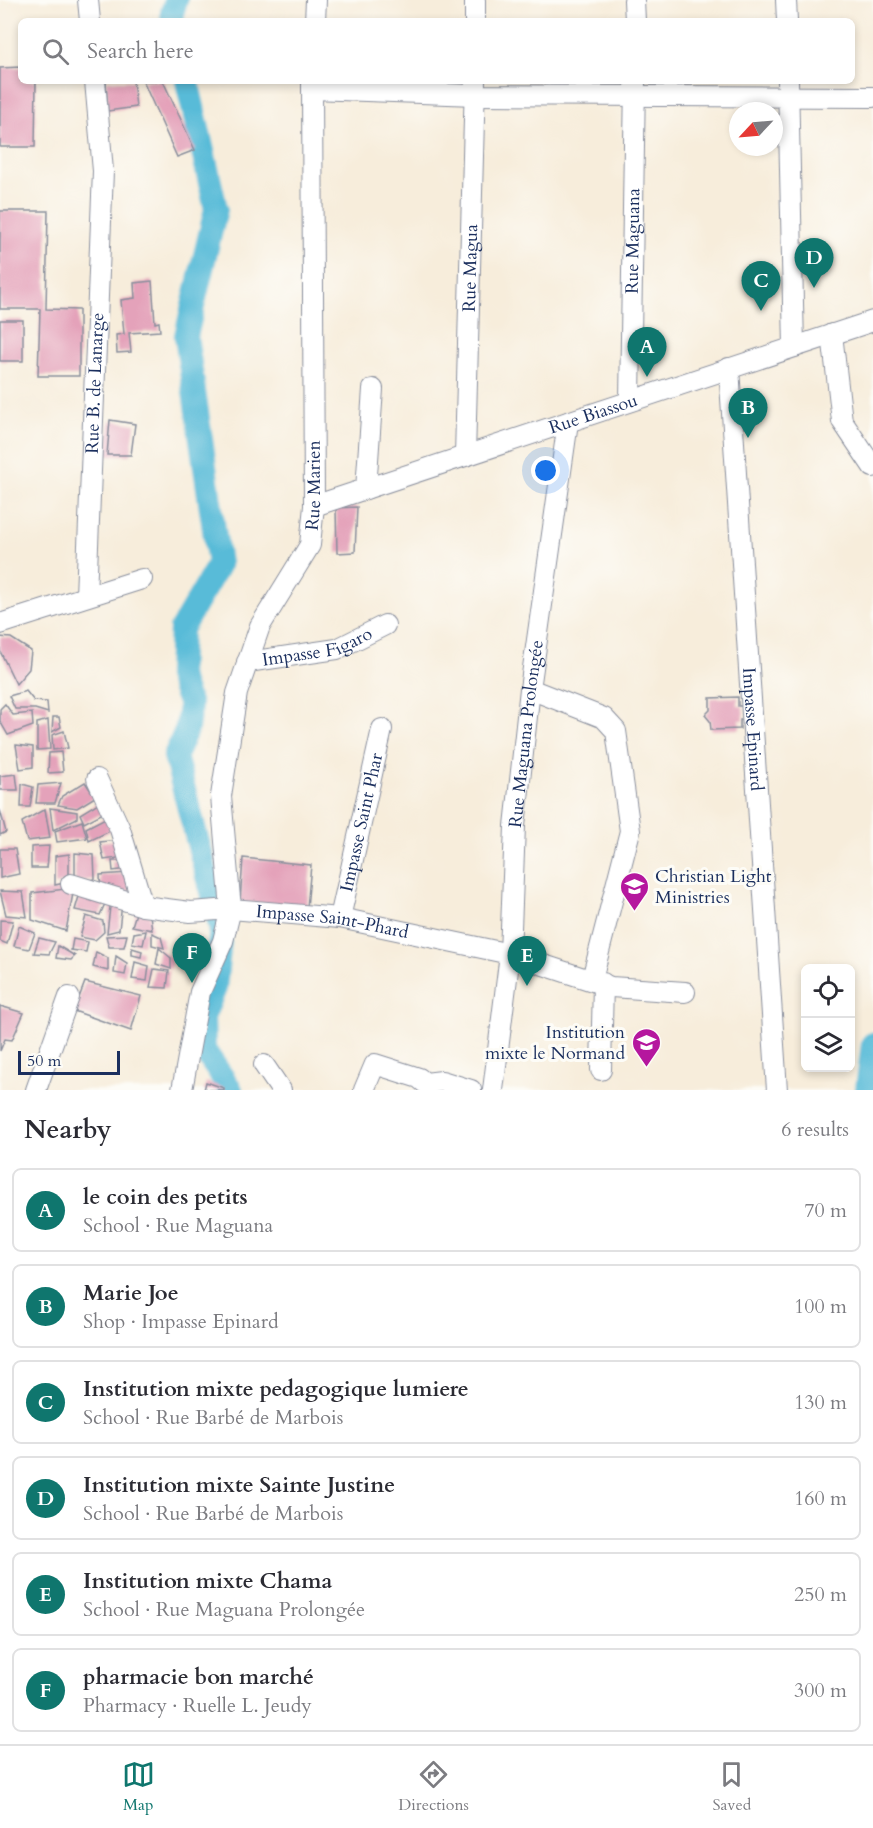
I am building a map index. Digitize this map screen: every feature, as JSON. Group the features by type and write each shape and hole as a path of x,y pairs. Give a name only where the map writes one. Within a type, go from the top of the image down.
{"street":[{"path":"88,0 90,18"},
{"path":"315,18 316,0"},
{"path":"475,0 475,18"},
{"path":"634,0 635,18"},
{"path":"786,0 787,18"},
{"name":"Rue B. de Lanarge","path":"86,596 103,171 95,84"},
{"path":"312,85 789,89 873,97"},
{"name":"Rue Marien","path":"182,1090 200,992 223,941 231,909 221,796 237,693 260,626 310,545 314,506 312,85"},
{"name":"Rue Magua","path":"465,456 475,88"},
{"name":"Rue Maguana","path":"630,401 636,88"},
{"path":"789,89 794,347"},
{"name":"Rue Biassou","path":"314,506 873,321"},
{"path":"832,334 842,421 873,467"},
{"name":"Impasse Epinard","path":"729,368 777,1090"},
{"path":"366,489 373,389"},
{"name":"Rue Maguana Prolongée","path":"494,1090 510,954 515,826 530,689 568,422"},
{"path":"0,624 142,579"},
{"name":"Impasse Figaro","path":"248,662 337,649 385,625"},
{"path":"530,689 604,718 616,731 630,831 597,981 601,1070"},
{"name":"Impasse Saint Phar","path":"340,918 382,729"},
{"path":"97,779 120,830 142,906"},
{"name":"Impasse Saint-Phard","path":"71,884 142,906 190,912 231,909 340,918 510,954 611,987 685,992"},
{"path":"36,1090 69,997"},
{"path":"364,1090 375,1064 419,1078 424,1083 442,1081 471,1090"},
{"path":"264,1065 281,1090"}],"building":[{"path":"18,67 18,84 36,84 35,147 0,147 0,68"},
{"path":"106,84 133,84 136,107 108,111"},
{"path":"144,84 164,84 195,150 177,157"},
{"path":"0,211 48,211 46,309 79,310 79,376 38,376 40,309 0,309"},
{"path":"152,281 155,323 159,322 160,331 129,333 131,352 117,353 116,335 124,334 121,300 135,298 134,283"},
{"path":"0,320 23,320 23,361 0,361"},
{"path":"110,420 135,424 131,455 107,455"},
{"path":"357,507 355,552 337,553 336,508"},
{"path":"0,637 11,638 31,651 29,669 16,684 0,651"},
{"path":"26,691 34,701 47,702 48,713 35,709 15,709 9,696"},
{"path":"738,697 738,706 743,706 744,720 740,720 740,729 711,730 710,721 705,715 710,710 710,698"},
{"path":"5,704 13,715 32,713 33,726 8,735 0,721 0,709"},
{"path":"53,717 59,717 61,727 52,732"},
{"path":"48,720 50,749 37,750 37,723"},
{"path":"64,731 68,748 53,750 52,735"},
{"path":"16,745 33,747 33,767 20,769"},
{"path":"61,752 63,772 48,773 49,753"},
{"path":"16,774 18,790 0,790 0,776"},
{"path":"85,782 95,797 77,808 58,805 62,796"},
{"path":"61,783 55,803 36,803 38,785"},
{"path":"22,784 33,787 30,807 21,807"},
{"path":"103,800 109,810 84,823 80,814"},
{"path":"50,808 77,812 77,818 53,830"},
{"path":"45,809 50,838 27,841 22,822"},
{"path":"0,810 6,832 0,835"},
{"path":"113,814 116,828 89,841 86,828"},
{"path":"82,821 87,838 57,842 55,831"},
{"path":"118,840 125,857 104,860 100,842"},
{"path":"49,846 47,868 31,868 31,847"},
{"path":"0,849 15,849 19,874 0,878"},
{"path":"75,853 94,855 95,879 75,882"},
{"path":"69,854 69,882 55,885 55,856"},
{"path":"243,858 311,865 307,908 240,902"},
{"path":"112,861 126,861 128,869 113,871"},
{"path":"128,873 130,891 101,894 100,875"},
{"path":"74,888 66,931 32,920 32,893"},
{"path":"0,891 23,892 27,917 6,915"},
{"path":"80,893 107,899 100,915 75,910"},
{"path":"122,903 119,930 107,933 110,907"},
{"path":"136,913 150,915 152,930 132,926"},
{"path":"86,916 103,921 104,932 95,940 80,937"},
{"path":"0,920 13,921 7,944 0,941"},
{"path":"19,926 35,933 29,949 14,946"},
{"path":"146,931 143,945 132,943 134,933"},
{"path":"152,933 161,937 164,948 152,945"},
{"path":"127,935 124,947 109,947 106,936"},
{"path":"39,938 55,942 49,954 34,953"},
{"path":"73,939 88,942 86,952 71,950"},
{"path":"58,946 75,956 71,960 56,958"},
{"path":"132,948 142,951 141,957 132,955"},
{"path":"159,948 171,958 171,969 156,964"},
{"path":"96,952 108,958 108,971 93,967"},
{"path":"116,956 127,963 125,975 114,973"},
{"path":"135,962 149,966 147,981 132,979"},
{"path":"154,969 169,971 167,988 150,987"},
{"path":"85,982 141,996 131,1031 74,1011"},
{"path":"0,1006 24,1013 12,1040 5,1039 0,1051"},
{"path":"206,1082 224,1088 224,1090 204,1090"}],"waterway":[{"path":"173,18 176,0"},
{"path":"188,84 216,209 186,336 219,564 181,629 179,676 190,705 187,728 175,756 221,929 215,988 203,1017 204,1050 231,1090"},
{"path":"867,1090 873,1044"}],"place":[{"name":"Institution mixte Sainte Justine","path":"814,288"},
{"name":"Institution mixte pedagogique lumiere","path":"761,311"},
{"name":"le coin des petits","path":"647,377"},
{"name":"Marie Joe","path":"748,438"},
{"name":"Christian Light Ministries","path":"634,912"},
{"name":"pharmacie bon marché","path":"192,983"},
{"name":"Institution mixte Chama","path":"527,986"},
{"name":"Institution mixte le Normand","path":"646,1068"}]}
